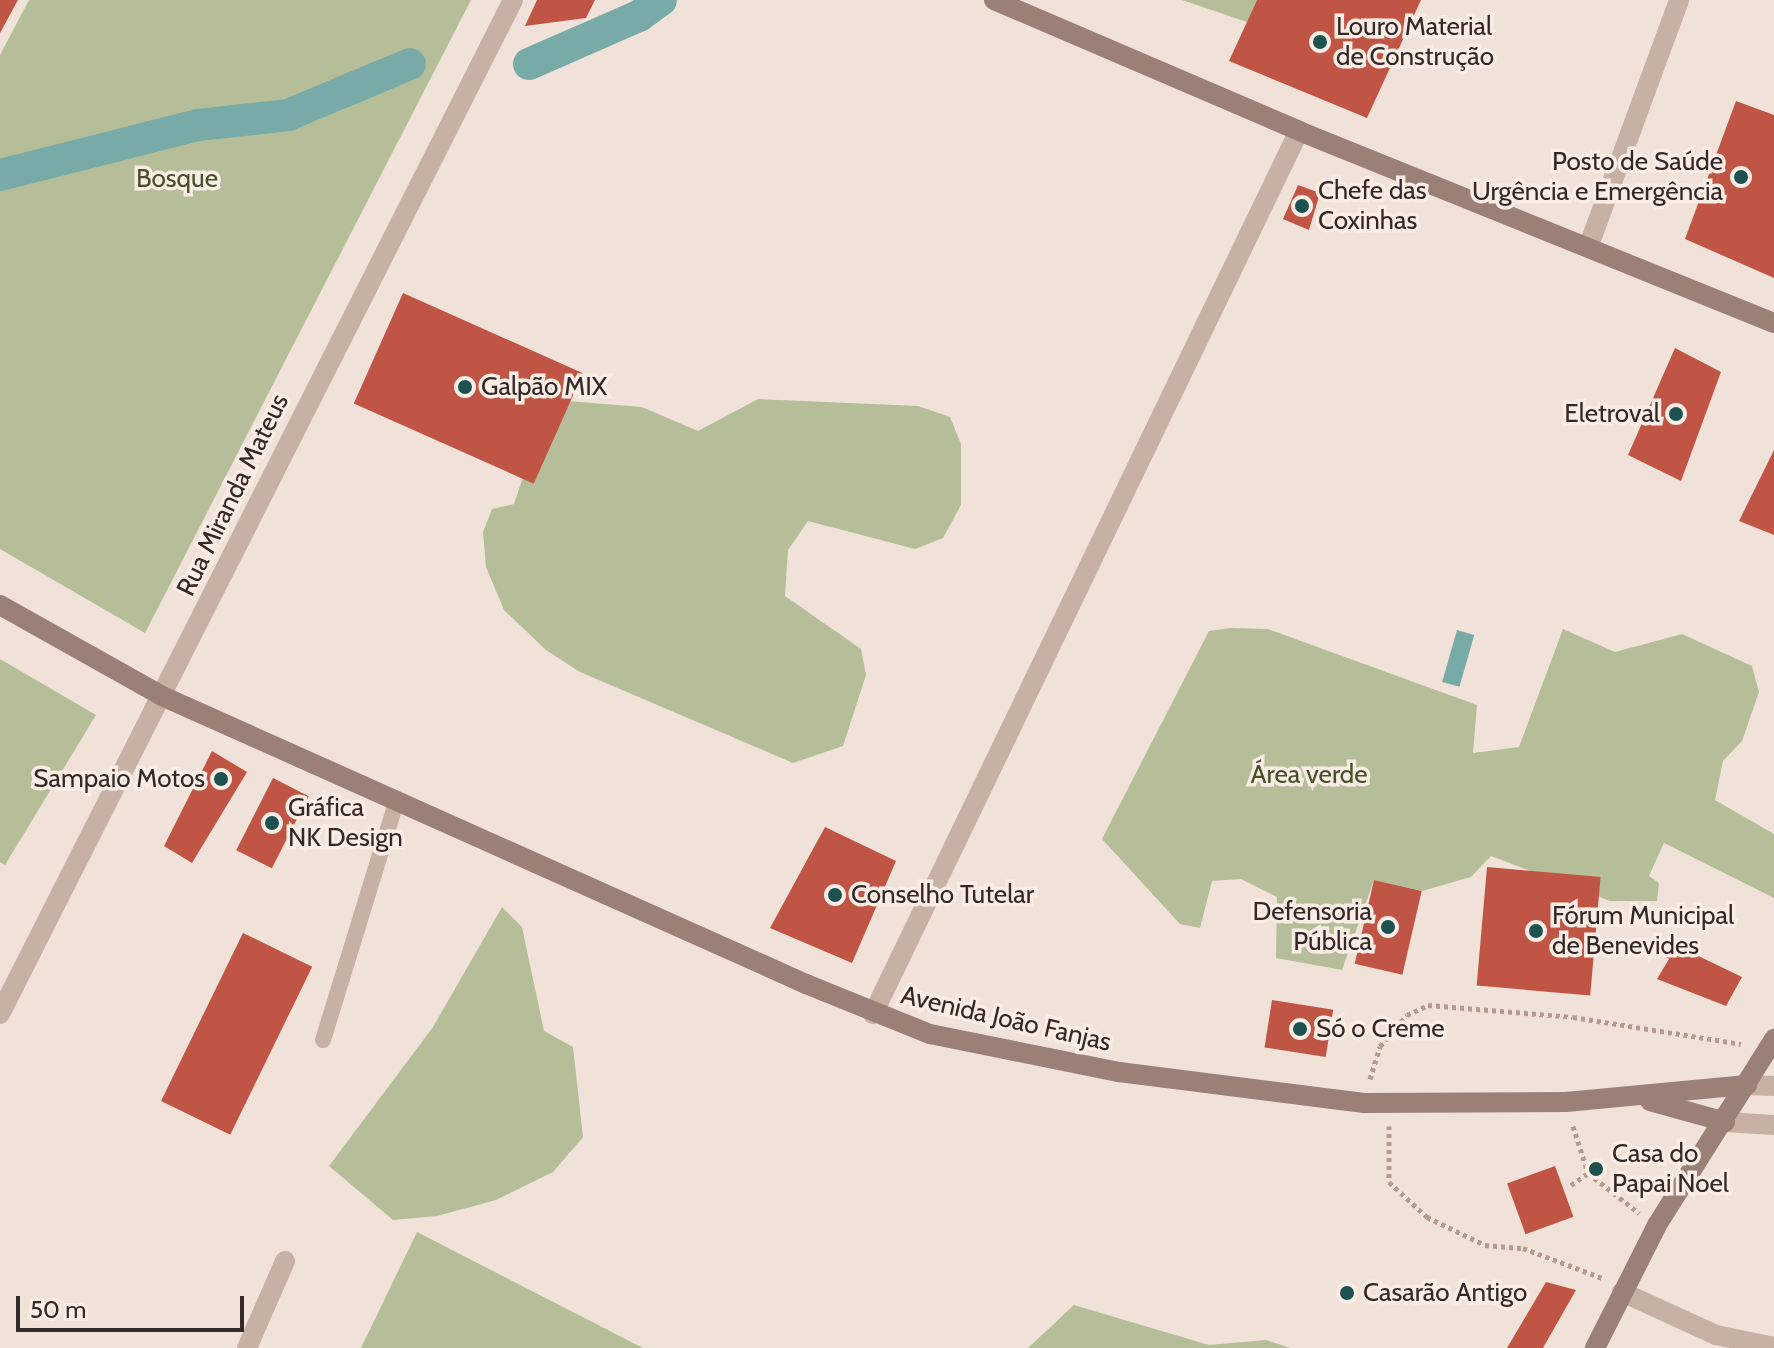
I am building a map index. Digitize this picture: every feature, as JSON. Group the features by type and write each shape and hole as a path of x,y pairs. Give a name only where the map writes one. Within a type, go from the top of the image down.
{"street":[{"name":"Rua Miranda Mateus","path":"0,1014 513,0"},
{"path":"994,0 1299,131 1589,245 1774,323"},
{"path":"1589,245 1679,0"},
{"path":"873,1014 1299,131"},
{"path":"0,605 162,696"},
{"name":"Avenida João Fanjas","path":"162,696 873,1014 930,1034 1028,1057 1364,1103 1566,1102 1642,1098 1747,1085"},
{"path":"1595,1348 1657,1225 1772,1044"},
{"path":"1747,1085 1774,1086"},
{"name":"Avenida João Fanjas","path":"1642,1098 1725,1122"},
{"path":"1725,1122 1774,1125"},
{"path":"247,1348 285,1261"},
{"path":"1622,1292 1716,1335 1737,1348"},
{"path":"1716,1335 1774,1347"}],"lane":[{"path":"323,1040 397,799"}],"path":[{"path":"1364,1103 1380,1046 1407,1015 1428,1005 1573,1017 1772,1044"},
{"path":"1566,1102 1588,1173 1657,1225"},
{"path":"1388,1103 1389,1182 1427,1217 1485,1245 1523,1248 1602,1276 1622,1292"},
{"path":"1571,1185 1588,1173"}],"green space":[{"name":"Bosque","path":"29,0 471,0 145,633 0,549 0,55"},
{"path":"1182,0 1257,0 1247,22"},
{"path":"758,399 918,406 950,417 961,444 961,505 943,538 915,549 808,521 788,550 785,596 861,649 866,675 843,746 793,763 580,672 546,650 504,610 486,567 483,532 492,509 514,504 524,474 567,401 642,407 698,431"},
{"name":"Área verde","path":"1268,629 1477,705 1473,753 1519,747 1563,629 1615,652 1682,634 1752,666 1759,692 1742,741 1723,761 1715,800 1774,834 1774,898 1664,843 1649,876 1659,883 1657,901 1610,901 1491,856 1471,877 1422,891 1374,880 1342,970 1276,958 1277,897 1241,879 1212,881 1200,928 1180,924 1102,839 1209,631"},
{"path":"0,659 96,715 5,865 0,862"},
{"path":"502,907 522,927 544,1031 573,1047 583,1137 553,1172 496,1200 437,1216 393,1220 329,1166 433,1027"},
{"path":"417,1232 643,1348 361,1348"},
{"path":"1074,1305 1209,1345 1266,1340 1290,1348 1028,1348"}],"water":[{"path":"1457,630 1474,635 1459,687 1442,682"}],"building":[{"path":"0,0 18,0 0,33"},
{"path":"537,0 595,0 586,18 525,26"},
{"name":"Louro Material de Construção","path":"1257,0 1421,0 1367,118 1229,61"},
{"name":"Posto de Saúde Urgência e Emergência","path":"1736,101 1774,115 1774,278 1685,239"},
{"name":"Chefe das Coxinhas","path":"1298,185 1320,193 1309,230 1283,219"},
{"name":"Galpão MIX","path":"403,293 583,373 534,484 354,404"},
{"name":"Eletroval","path":"1675,348 1721,372 1681,481 1628,455"},
{"path":"1774,450 1774,535 1739,521"},
{"path":"212,751 247,772 192,863 164,846"},
{"name":"Gráfica NK Design","path":"273,778 309,796 272,868 236,850"},
{"name":"Conselho Tutelar","path":"825,827 896,861 852,963 770,928"},
{"name":"Fórum Municipal de Benevides","path":"1487,867 1601,877 1590,995 1477,986"},
{"name":"Defensoria Pública","path":"1374,880 1422,891 1402,975 1355,964"},
{"path":"243,933 312,967 230,1135 161,1101"},
{"path":"1661,938 1742,977 1726,1006 1657,979 1669,959 1654,949"},
{"name":"Só o Creme","path":"1272,1000 1333,1010 1326,1057 1264,1047"},
{"path":"1555,1166 1573,1217 1526,1234 1507,1183"},
{"path":"1546,1282 1576,1290 1543,1348 1507,1348"}],"waterway":[{"path":"529,64 639,16 661,0"},
{"path":"0,175 198,125 288,115 410,64"}],"place":[{"name":"Louro Material de Construção","path":"1320,42"},
{"name":"Posto de Saúde Urgência e Emergência","path":"1741,177"},
{"name":"Chefe das Coxinhas","path":"1302,206"},
{"name":"Galpão MIX","path":"465,387"},
{"name":"Eletroval","path":"1676,414"},
{"name":"Sampaio Motos","path":"221,779"},
{"name":"Gráfica NK Design","path":"272,823"},
{"name":"Conselho Tutelar","path":"835,895"},
{"name":"Defensoria Pública","path":"1388,927"},
{"name":"Fórum Municipal de Benevides","path":"1536,931"},
{"name":"Só o Creme","path":"1300,1029"},
{"name":"Casa do Papai Noel","path":"1596,1169"},
{"name":"Casarão Antigo","path":"1347,1293"}]}
